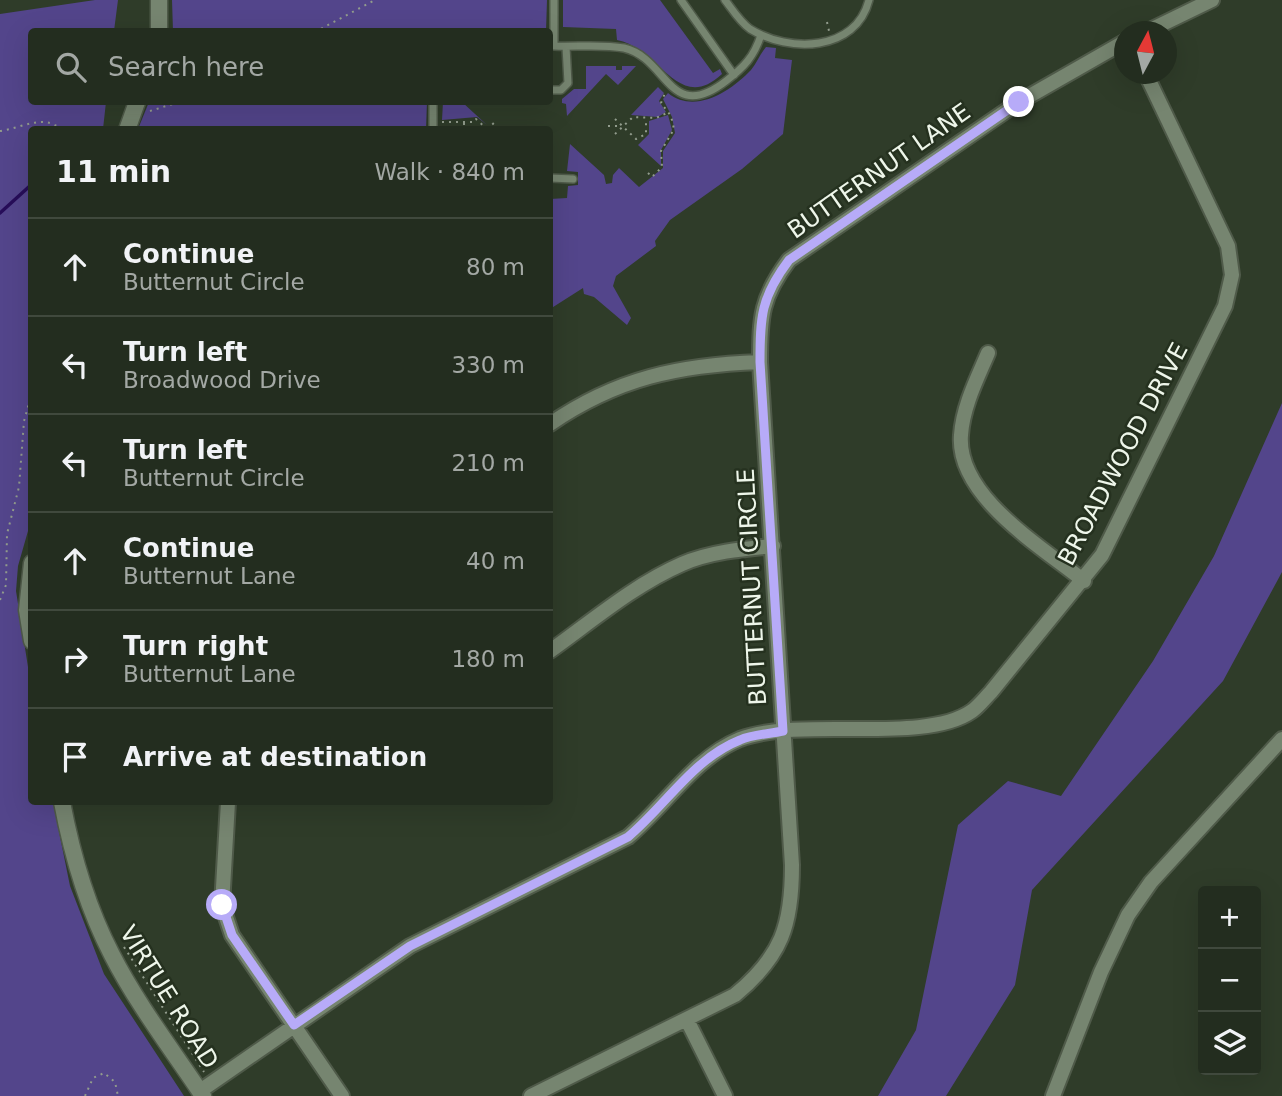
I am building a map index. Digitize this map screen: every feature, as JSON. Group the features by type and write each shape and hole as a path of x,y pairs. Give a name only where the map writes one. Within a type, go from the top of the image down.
{"street":[{"path":"159,0 159,28"},
{"path":"1169,21 1212,0"},
{"name":"BUTTERNUT LANE","path":"760,362 760,317 770,286 789,260 1019,102 1114,48"},
{"name":"BROADWOOD DRIVE","path":"205,1090 410,946 628,837 651,818 704,760 741,739 783,731 936,724 971,712 1084,581 1101,555 1225,306 1232,275 1228,246 1151,84"},
{"path":"129,126 141,107"},
{"path":"988,354 968,401 960,437 968,473 986,501 1084,581"},
{"path":"553,422 579,404 651,374 686,367 760,362"},
{"name":"BUTTERNUT CIRCLE","path":"531,1096 735,995 760,974 783,939 792,904 792,878 760,362"},
{"path":"553,649 642,586 682,564 727,551 773,546"},
{"path":"1053,1096 1101,972 1128,915 1152,882 1282,739"},
{"name":"VIRTUE ROAD","path":"63,805 69,841 87,901 112,957 205,1090"},
{"path":"228,805 222,905 232,935 342,1096"},
{"path":"687,1020 725,1096"}],"lane":[{"path":"553,28 554,0"},
{"path":"681,0 734,75"},
{"path":"724,0 747,27 761,35 803,43 831,42 841,38 859,23 869,0"},
{"path":"553,47 624,48 644,60 684,95 695,97 714,90 734,75 755,53 761,35"},
{"path":"553,90 561,90 568,83 566,47"},
{"path":"433,105 433,126"},
{"path":"553,178 573,179"}],"path":[{"path":"322,28 375,0"},
{"path":"648,173 652,177 663,165 662,149 674,129 668,112 661,103 666,93"},
{"path":"615,134 633,117 659,118 668,112"},
{"path":"441,122 476,119 484,126"},
{"path":"615,119 636,139 646,134 646,119"},
{"path":"0,131 43,121 53,121 58,126"},
{"path":"490,126 495,122"},
{"path":"608,126 623,126"},
{"path":"0,600 6,585 8,534 19,487 24,421 28,407"},
{"path":"123,946 205,1090"},
{"path":"85,1096 93,1078 104,1073 115,1082 118,1096"}],"shaded area":[{"path":"95,0 118,0 114,28 28,28 28,105 106,105 103,126 28,126 28,531 18,566 16,591 28,667 28,805 54,805 70,886 104,974 184,1096 0,1096 0,14"},
{"path":"172,0 547,0 546,28 173,28"},
{"path":"563,0 660,0 713,73 720,69 722,74 707,85 693,87 681,83 632,45 617,40 616,29 563,27"},
{"path":"766,47 776,48 775,58 792,60 783,134 742,169 670,220 655,241 656,246 616,276 613,286 631,318 627,325 594,297 584,294 583,288 553,307 553,199 567,198 568,186 578,185 578,172 567,171 570,144 604,175 606,184 612,183 613,175 619,168 639,187 663,168 663,151 675,133 672,117 663,99 668,93 690,102 712,98 733,86 753,67"},
{"path":"586,66 616,66 616,70 622,70 622,66 636,66 618,85 606,74 567,116 566,104 562,103 562,99 574,89 586,89"},
{"path":"658,87 664,93 659,101 666,112 658,117 631,115"},
{"path":"148,105 427,105 426,126 139,126"},
{"path":"443,105 465,105 487,125 477,117 442,120"},
{"path":"668,115 672,130 661,150 661,166 638,145 649,134 649,121"},
{"path":"1282,403 1282,572 1223,681 1032,890 1015,985 946,1096 878,1096 916,1030 958,825 1008,781 1061,796 1153,661 1214,556"}],"waterway":[{"path":"0,213 28,188"}],"route":[{"path":"222,905 232,935 294,1025 410,946 628,837 651,818 704,760 741,739 783,731 760,362 760,317 770,286 789,260 1019,102"}]}
